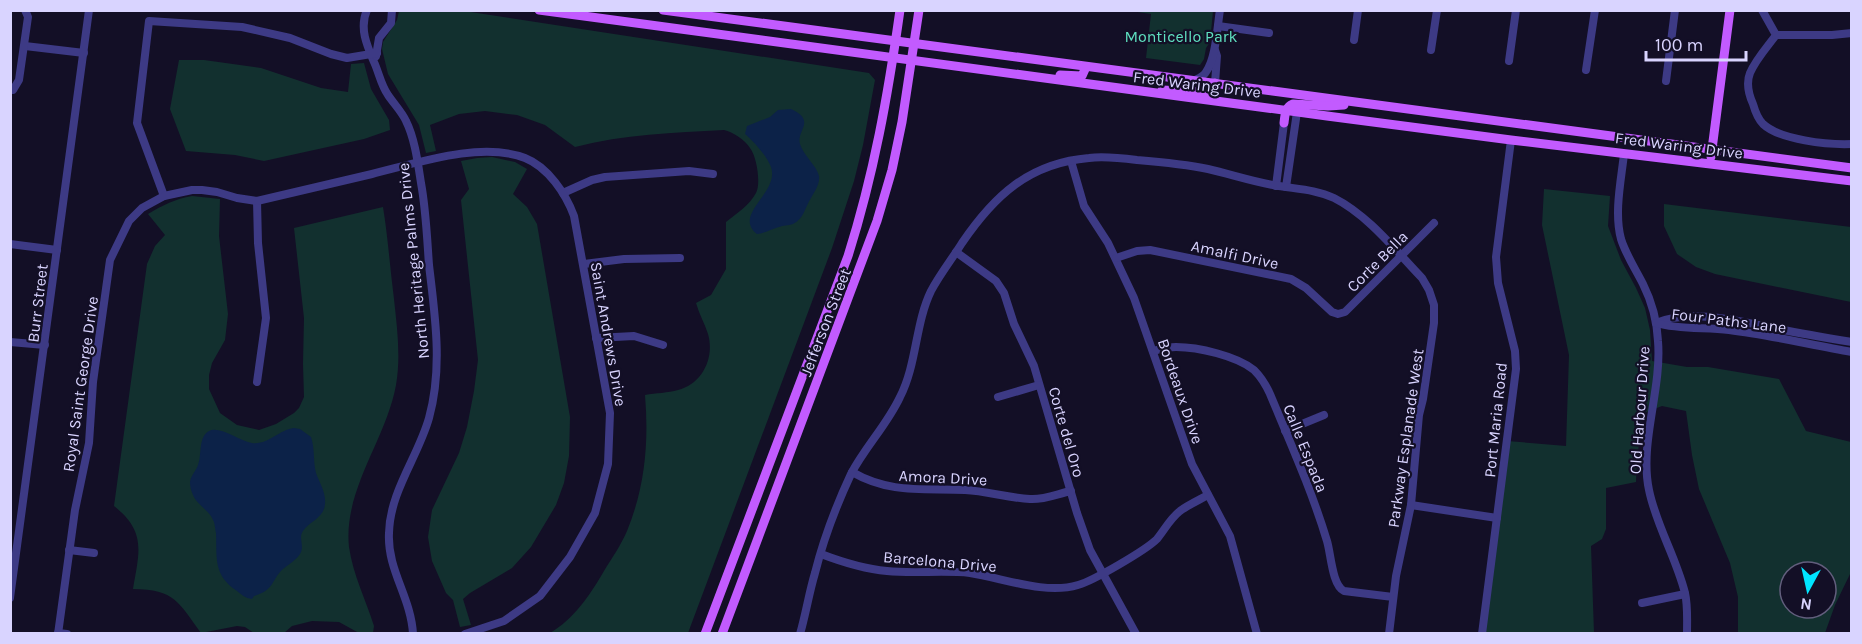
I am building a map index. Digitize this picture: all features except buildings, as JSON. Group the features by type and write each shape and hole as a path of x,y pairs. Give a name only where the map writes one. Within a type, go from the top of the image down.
{"main road":[{"name":"Fred Waring Drive","path":"539,10 1511,140 1851,180"},
{"name":"Fred Waring Drive","path":"663,10 1851,168"},
{"name":"Jefferson Street","path":"705,633 848,256 874,165 900,10"},
{"name":"Jefferson Street","path":"722,633 878,221 903,122 919,10"},
{"path":"1710,164 1730,10"},
{"path":"1028,77 1036,74 1078,76 1084,74 1086,67"},
{"path":"1145,92 1168,89 1207,92 1213,90 1215,83"},
{"path":"1284,123 1286,110 1293,104 1328,106 1361,103"}],"street":[{"path":"12,89 19,80 25,46 28,17 25,10"},
{"name":"Burr Street","path":"10,598 89,10"},
{"name":"North Heritage Palms Drive","path":"367,10 363,22 374,63 384,88 406,121 417,163 422,187 437,341 433,403 425,431 392,507 388,536 392,564 407,600 413,633"},
{"path":"164,196 138,123 149,21 242,27 290,38 347,58 373,53 379,38 391,23 392,10"},
{"path":"1195,80 1205,75 1215,50 1220,10"},
{"path":"1354,40 1358,10"},
{"path":"1431,50 1437,10"},
{"path":"1509,61 1516,10"},
{"path":"1587,70 1595,10"},
{"path":"1666,81 1675,10"},
{"path":"1762,10 1776,34"},
{"path":"1218,26 1269,33"},
{"path":"1776,34 1851,33"},
{"path":"1776,34 1750,72 1748,81 1749,96 1761,123 1774,132 1788,137 1841,145 1851,144"},
{"path":"25,46 84,53"},
{"path":"1215,50 1217,56 1215,83"},
{"path":"1286,187 1296,112"},
{"path":"1276,186 1284,123"},
{"name":"Port Maria Road","path":"1482,633 1516,369 1515,351 1498,283 1496,264 1511,140"},
{"name":"Saint Andrews Drive","path":"256,201 474,152 505,153 527,159 548,175 570,205 584,264 610,413 608,464 596,513 570,556 540,596 504,621 465,633"},
{"name":"Old Harbour Drive","path":"1624,154 1618,210 1622,240 1651,303 1656,323 1659,360 1646,477 1655,511 1685,594 1688,612 1687,633"},
{"name":"Parkway Esplanade West","path":"800,633 821,554 852,472 901,396 909,376 924,311 931,292 956,252 980,216 1014,185 1053,165 1071,160 1109,158 1187,165 1276,186 1319,192 1361,215 1422,278 1434,305 1434,323 1418,424 1411,505 1393,597 1389,633"},
{"name":"Bordeaux Drive","path":"1071,160 1084,206 1116,258 1134,298 1192,464 1230,536 1257,633"},
{"path":"563,193 592,180 605,177 689,171 713,174"},
{"name":"Royal Saint George Drive","path":"58,633 75,510 89,443 93,382 110,260 129,221 142,208 164,196 202,190 256,201"},
{"path":"256,201 266,318 257,382"},
{"name":"Corte Bella","path":"1338,314 1345,312 1434,223"},
{"path":"10,244 57,250"},
{"name":"Amalfi Drive","path":"1116,258 1137,251 1150,250 1291,279 1306,288 1332,312 1338,314"},
{"name":"Corte del Oro","path":"956,252 996,281 1004,293 1017,331 1034,366 1090,550 1136,633"},
{"path":"584,264 624,259 680,258"},
{"name":"Four Paths Lane","path":"1656,323 1670,318 1703,317 1851,342"},
{"name":"Four Paths Lane","path":"1656,323 1673,328 1704,327 1732,330 1851,352"},
{"path":"596,338 634,336 663,345"},
{"path":"10,342 45,345"},
{"name":"Calle Espada","path":"1153,351 1178,347 1239,360 1254,370 1264,381 1321,522 1330,549 1336,583 1344,591 1393,597"},
{"path":"998,397 1040,385"},
{"path":"1285,430 1324,415"},
{"name":"Amora Drive","path":"852,472 866,481 911,490 966,490 1031,499 1071,491"},
{"name":"Barcelona Drive","path":"821,554 853,565 886,571 968,573 1063,589 1079,585 1103,573 1156,539 1171,518 1208,495"},
{"path":"1411,505 1497,518"},
{"path":"69,550 94,553"},
{"path":"1642,603 1685,594"},
{"path":"58,633 68,633"}],"green space":[{"path":"399,11 464,11 869,73 875,80 854,181 832,248 688,633 550,633 567,621 587,597 627,531 642,481 646,447 645,395 686,387 694,382 705,369 710,343 696,303 711,295 726,269 726,222 746,206 756,193 758,177 752,152 742,139 724,130 630,137 575,147 545,125 517,115 485,111 459,114 430,125 436,151 426,153 419,125 388,74 382,49 383,42 397,20"},
{"name":"Monticello Park","path":"1131,11 1213,11 1210,42 1200,65 1146,58 1151,14"},
{"path":"179,60 204,60 261,68 321,88 348,92 351,64 364,63 371,89 389,120 390,130 364,139 264,161 235,155 186,151 170,109"},
{"path":"492,157 515,162 527,169 513,194 527,207 537,224 570,417 569,456 564,483 556,505 531,547 512,568 463,599 471,625 460,627 453,600 446,593 432,561 428,537 432,510 459,453 467,427 478,360 461,200 469,189 461,161"},
{"path":"1544,189 1610,196 1608,226 1621,260 1645,308 1650,330 1652,361 1687,367 1708,367 1779,379 1806,431 1851,442 1851,572 1838,599 1838,560 1778,560 1778,620 1830,620 1825,633 1738,633 1738,597 1730,563 1699,489 1686,411 1662,406 1644,413 1637,457 1636,482 1606,488 1606,529 1602,539 1591,546 1594,633 1481,634 1507,441 1566,446 1569,355 1542,225"},
{"path":"192,196 220,199 219,236 228,314 225,340 212,363 209,389 220,413 237,425 259,430 276,424 294,413 304,397 304,318 294,228 383,207 397,331 396,385 384,426 352,505 349,526 351,557 374,626 373,633 359,633 339,622 312,621 292,626 284,633 254,633 245,627 237,626 201,633 181,606 167,595 133,589 138,554 136,534 125,516 114,506 147,264 155,246 165,235 148,214 169,203"},
{"path":"1664,204 1851,227 1851,302 1715,274 1696,267 1677,254 1664,226"}],"water":[{"path":"791,109 803,118 804,126 800,144 818,172 819,182 797,222 757,234 751,226 750,219 772,177 767,158 745,134 747,126 770,117 778,110"},
{"path":"294,428 300,429 311,437 316,473 325,496 324,509 303,531 301,551 298,556 279,573 266,591 250,599 229,585 220,572 214,523 209,513 195,499 190,482 198,465 203,437 209,431 218,430 247,442 258,443"}]}
